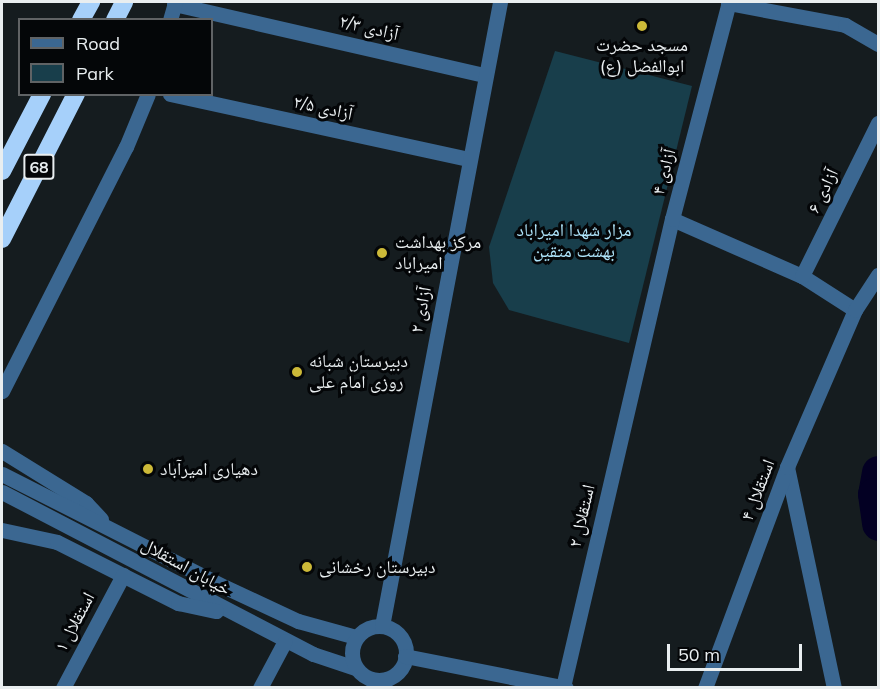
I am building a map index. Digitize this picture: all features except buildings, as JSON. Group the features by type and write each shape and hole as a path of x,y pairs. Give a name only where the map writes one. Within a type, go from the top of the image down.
{"highway":[{"path":"82,18 91,2"},
{"path":"116,18 124,2"},
{"name":"68","path":"2,171 41,96"},
{"name":"68","path":"2,239 75,96"}],"street":[{"name":"آزادی ۲/۳","path":"175,2 485,75"},
{"path":"171,18 175,2"},
{"name":"آزادی ۲","path":"382,626 500,2"},
{"path":"728,2 845,25 879,44"},
{"name":"آزادی ۴","path":"640,354 728,2"},
{"path":"2,390 126,147 147,96"},
{"name":"آزادی ۲/۵","path":"179,96 469,159"},
{"name":"آزادی ۶","path":"802,276 879,123"},
{"path":"672,219 802,276 855,310"},
{"name":"استقلال ۴","path":"705,687 787,467 855,310 879,275"},
{"name":"استقلال ۲","path":"564,687 640,354"},
{"path":"2,451 86,503 107,525"},
{"path":"787,467 834,687"},
{"name":"خیابان استقلال","path":"2,474 107,525 225,587 298,621 357,637"},
{"name":"خیابان استقلال","path":"2,492 285,641 355,668"},
{"path":"2,530 57,542 178,603 232,614"},
{"name":"استقلال ۱","path":"63,687 123,575"},
{"path":"382,626 402,640 405,656 399,672 375,684 355,668 351,657 357,637 372,627 382,626"},
{"path":"260,687 285,641"},
{"path":"405,656 515,683 564,687"}],"green space":[{"name":"مزار شهدا امیراباد بهشت متقین","path":"555,51 692,86 629,343 509,310 493,283 489,247"}],"waterway":[{"path":"878,472 874,494 878,524"}],"place":[{"name":"مسجد حضرت ابوالفضل (ع)","path":"642,26"},
{"name":"مرکز بهداشت امیراباد","path":"382,253"},
{"name":"دبیرستان شبانه روزی امام علی","path":"297,372"},
{"name":"دهیاری امیرآباد","path":"148,469"},
{"name":"دبیرستان رخشانی","path":"307,567"}]}
